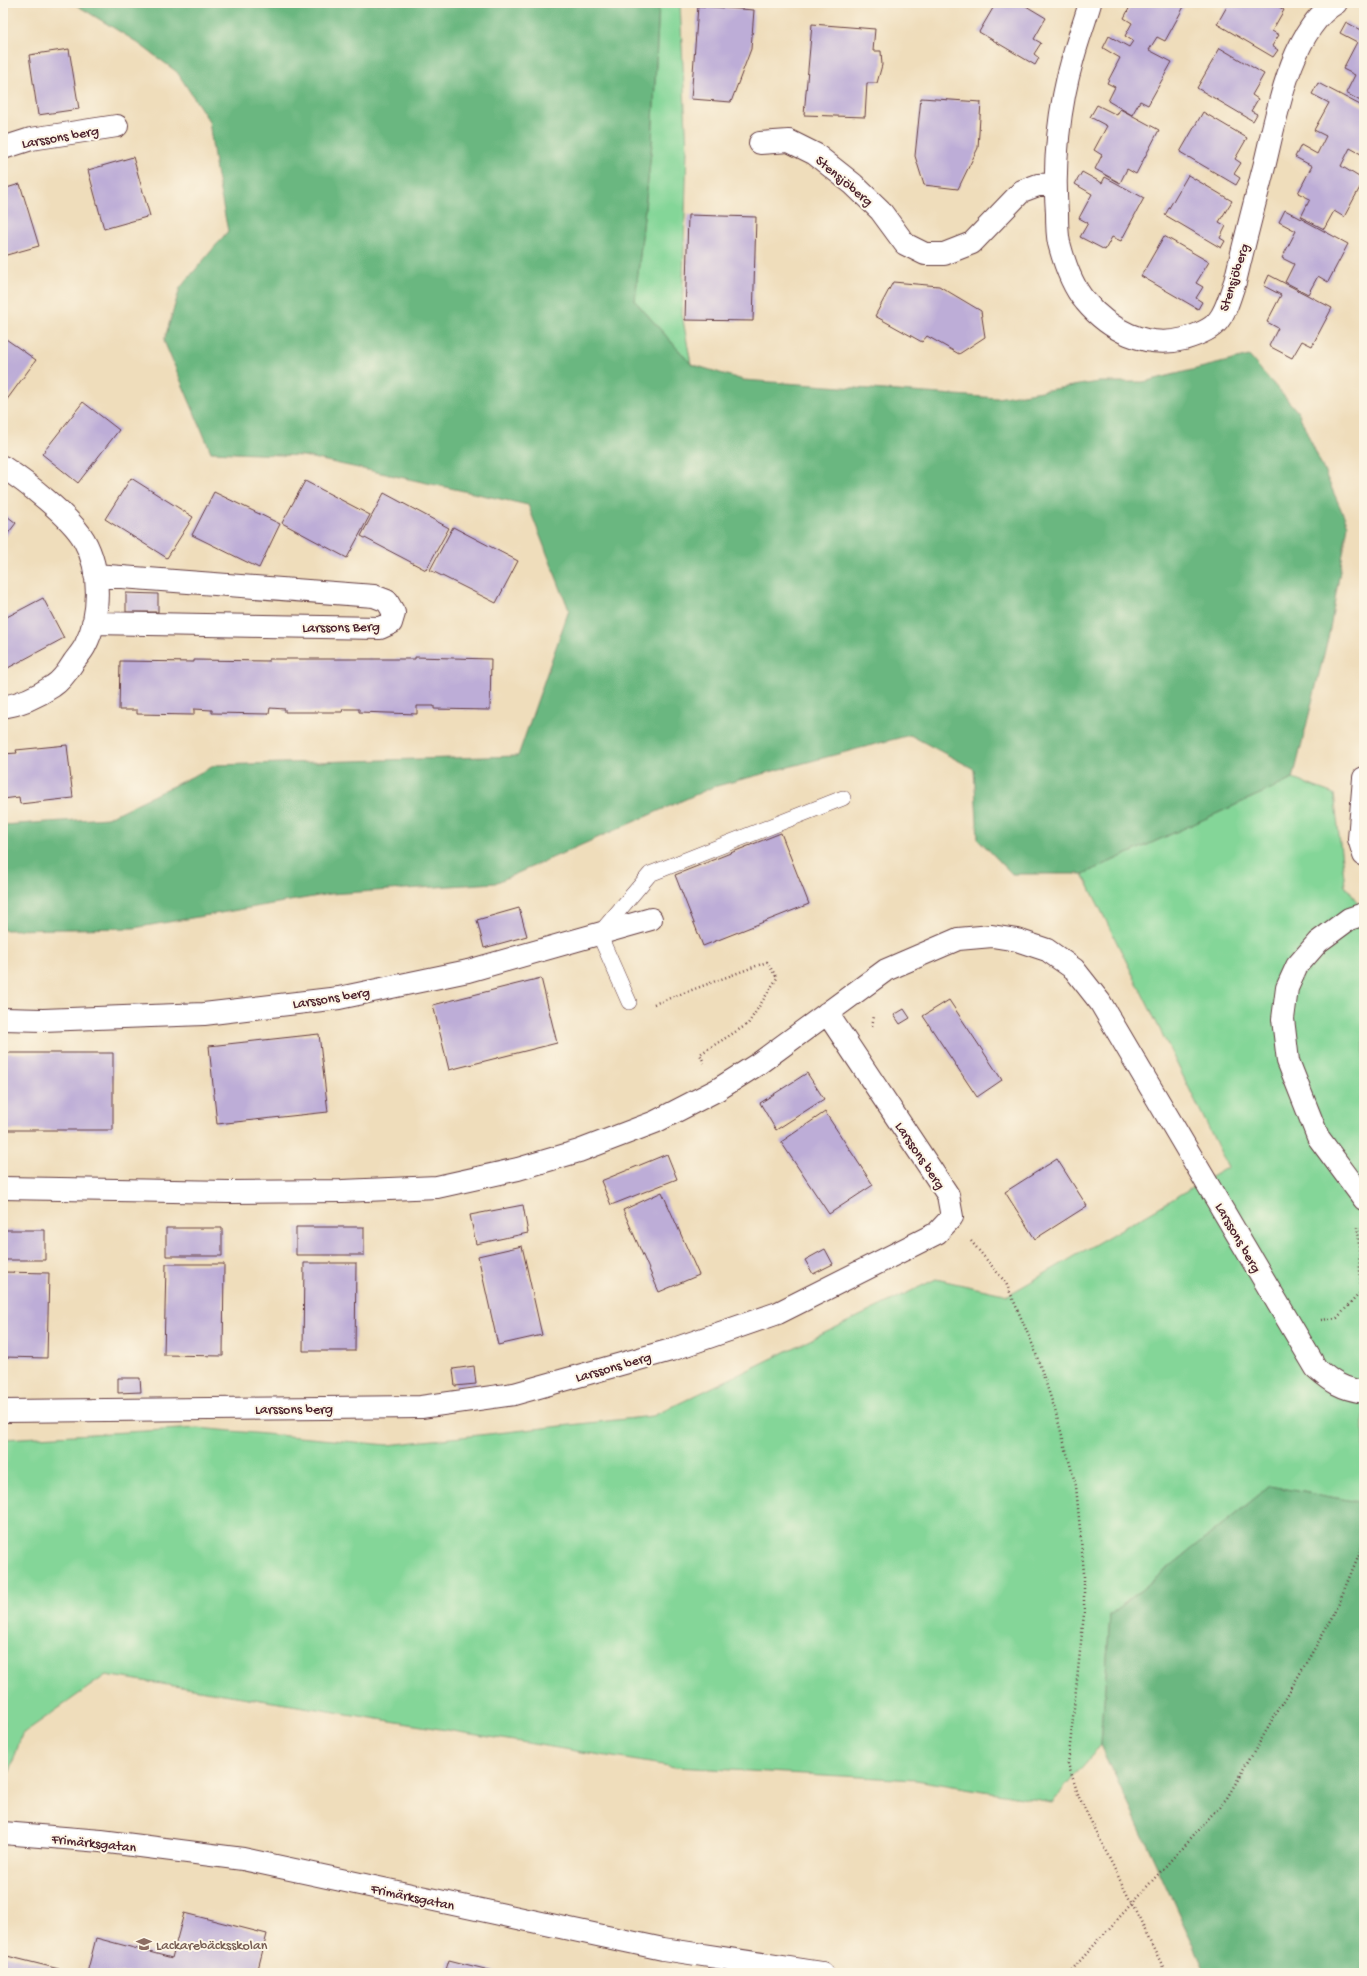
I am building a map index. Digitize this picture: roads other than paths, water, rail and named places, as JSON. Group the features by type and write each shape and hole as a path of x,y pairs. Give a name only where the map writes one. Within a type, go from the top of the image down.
{"street":[{"name":"Stensjöberg","path":"1090,3 1072,58 1061,117 1054,184 1059,242 1070,276 1084,301 1109,324 1131,336 1156,342 1175,341 1194,336 1217,322 1224,311 1235,282 1287,77 1302,44 1314,24 1336,3"},
{"name":"Larssons berg","path":"3,148 31,139 117,126"},
{"name":"Stensjöberg","path":"760,143 789,141 815,154 853,184 880,210 905,244 925,254 944,254 972,243 1022,191 1038,185 1054,184"},
{"path":"3,467 44,499 66,519 83,538 92,557 95,575 96,609 93,623 85,645 54,686 19,704 3,707"},
{"name":"Larssons Berg","path":"93,623 380,628 391,623 394,613 387,601 374,596 95,575"},
{"path":"1364,778 1358,839 1364,855"},
{"path":"1360,1194 1318,1137 1288,1061 1282,1019 1287,988 1297,966 1318,942 1348,919 1364,914"},
{"name":"Larssons berg","path":"3,1019 44,1020 204,1014 339,998 468,971 651,919"},
{"name":"Larssons berg","path":"3,1188 236,1192 342,1191 437,1187 518,1169 579,1150 655,1122 718,1090 758,1064 886,970 958,938 992,936 1017,940 1047,950 1074,969 1100,1002 1288,1324 1316,1368 1334,1383 1350,1390 1364,1392"},
{"name":"Larssons berg","path":"3,1411 421,1407 514,1394 671,1350 778,1313 937,1233 952,1217 948,1195 827,1013"},
{"name":"Frimärksgatan","path":"3,1833 101,1841 243,1859 664,1949 822,1973"}],"lane":[{"path":"629,1002 598,934 650,874 843,798"}],"place":[{"name":"Lackarebäcksskolan","path":"144,1944"}]}
